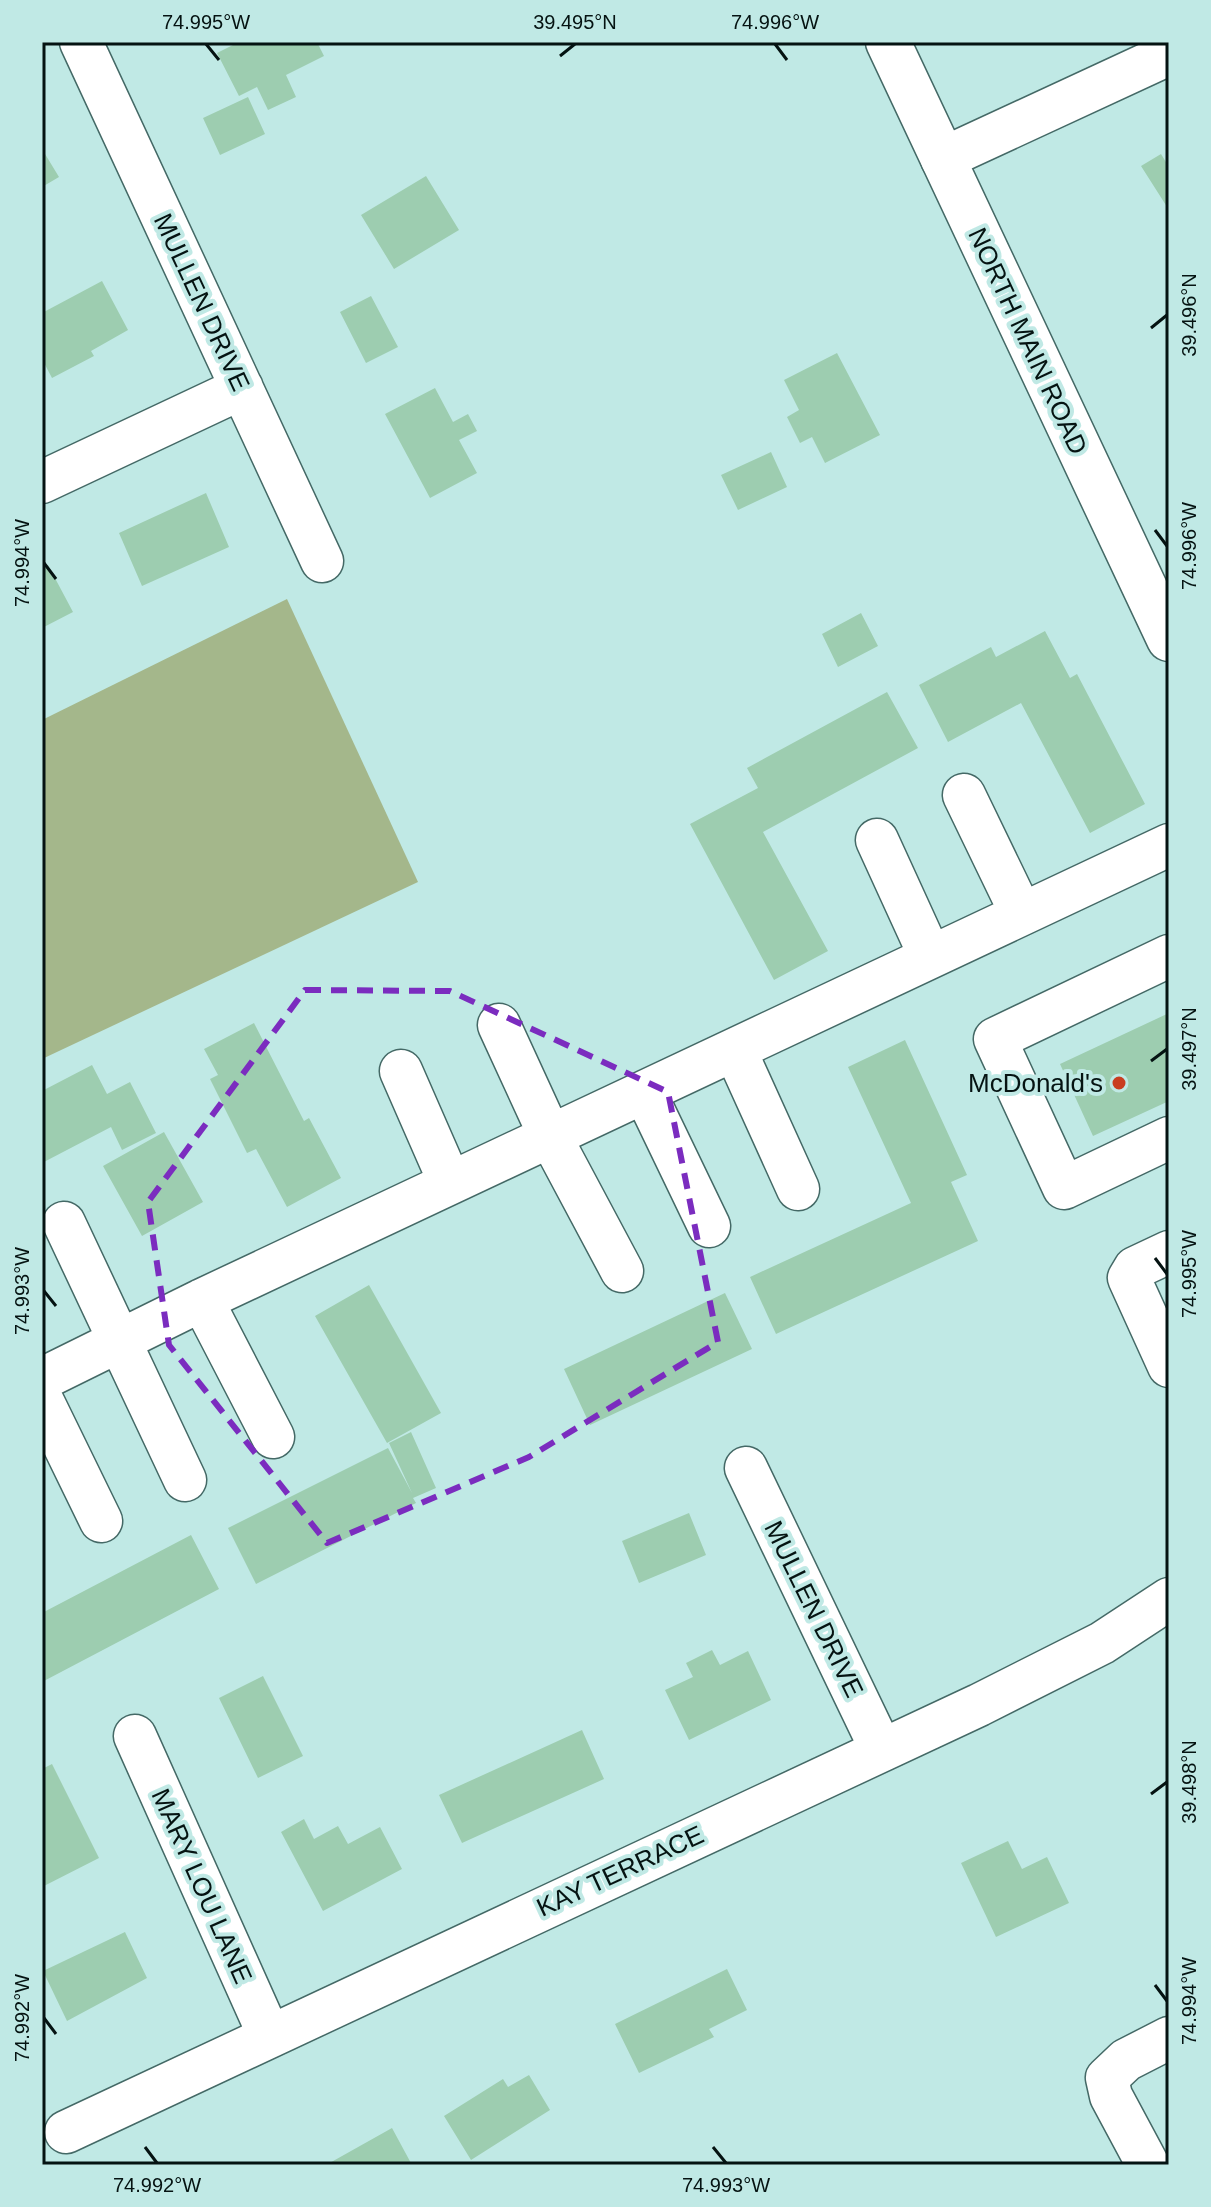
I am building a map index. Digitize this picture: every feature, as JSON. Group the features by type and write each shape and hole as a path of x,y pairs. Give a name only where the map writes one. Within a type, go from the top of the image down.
{"main road":[{"name":"NORTH MAIN ROAD","path":"888,42 1169,639"}],"street":[{"name":"MULLEN DRIVE","path":"81,42 322,561"},
{"path":"942,159 1169,54"},
{"path":"42,482 242,388"},
{"path":"964,795 1021,913"},
{"path":"877,840 930,956"},
{"path":"42,1379 202,1300 1169,845"},
{"path":"1169,956 995,1039 1064,1188 1169,1138"},
{"path":"499,1025 550,1136 622,1271"},
{"path":"735,1050 798,1189"},
{"path":"401,1071 450,1183"},
{"path":"645,1093 709,1226"},
{"path":"64,1223 185,1480"},
{"path":"1169,1252 1135,1268 1129,1278 1169,1366"},
{"path":"202,1300 273,1437"},
{"path":"42,1400 101,1521"},
{"name":"MULLEN DRIVE","path":"746,1468 881,1749"},
{"name":"KAY TERRACE","path":"66,2132 979,1705 1102,1643 1169,1599"},
{"name":"MARY LOU LANE","path":"135,1736 269,2035"},
{"path":"1148,2165 1111,2096 1107,2078 1126,2060 1169,2038"}],"highlighted area":[{"path":"305,990 450,991 668,1092 718,1342 529,1457 327,1543 169,1345 148,1202"}],"green space":[{"path":"287,599 418,882 42,1059 42,720"}],"building":[{"path":"239,42 317,42 324,56 286,75 296,97 268,110 257,87 239,96 217,53"},
{"path":"248,97 265,134 220,155 203,118"},
{"path":"42,149 59,177 42,187"},
{"path":"1161,154 1169,167 1169,210 1141,166"},
{"path":"426,176 459,230 394,269 361,215"},
{"path":"102,281 128,330 91,351 94,356 52,378 42,359 42,313"},
{"path":"371,296 398,347 366,363 340,312"},
{"path":"837,353 880,435 825,463 812,437 800,443 787,417 799,410 784,380"},
{"path":"435,388 453,422 468,414 477,431 459,440 477,473 430,498 385,414"},
{"path":"771,452 787,487 738,510 721,475"},
{"path":"206,493 229,547 142,586 119,533"},
{"path":"48,565 73,612 42,628 42,568"},
{"path":"861,613 878,646 838,667 822,634"},
{"path":"1045,631 1070,678 1077,674 1145,804 1090,833 1021,703 948,742 919,685 991,647 996,657"},
{"path":"887,692 918,748 763,832 828,951 774,980 690,824 758,788 747,768"},
{"name":"McDonald's","path":"1169,1013 1169,1101 1093,1136 1060,1064"},
{"path":"254,1023 304,1121 309,1118 341,1178 287,1207 256,1149 247,1153 210,1079 218,1075 204,1049"},
{"path":"905,1040 967,1175 951,1182 978,1241 776,1334 750,1277 911,1203 848,1067"},
{"path":"92,1065 107,1094 130,1082 156,1133 122,1150 111,1127 42,1163 42,1091"},
{"path":"164,1132 203,1202 142,1236 103,1166"},
{"path":"369,1285 441,1413 387,1443 315,1316"},
{"path":"725,1293 752,1349 590,1425 564,1369"},
{"path":"411,1432 436,1488 413,1498 416,1503 256,1584 228,1528 388,1448 412,1493 389,1443"},
{"path":"689,1513 706,1555 639,1583 622,1541"},
{"path":"191,1535 219,1589 42,1682 42,1613"},
{"path":"712,1650 720,1665 748,1651 771,1700 689,1740 665,1690 693,1677 686,1663"},
{"path":"263,1676 303,1756 258,1778 219,1698"},
{"path":"582,1730 604,1779 462,1843 439,1795"},
{"path":"52,1764 99,1858 42,1887 42,1769"},
{"path":"304,1819 314,1839 338,1826 348,1844 380,1827 402,1869 323,1911 281,1832"},
{"path":"1008,1841 1022,1869 1047,1857 1069,1903 996,1937 961,1863"},
{"path":"125,1932 147,1978 67,2021 43,1971"},
{"path":"727,1969 747,2010 709,2029 714,2037 639,2073 615,2024"},
{"path":"529,2075 550,2110 471,2160 444,2116 503,2079 508,2087"},
{"path":"392,2128 412,2165 326,2165"}],"place":[{"name":"McDonald's","path":"1119,1083"}]}
